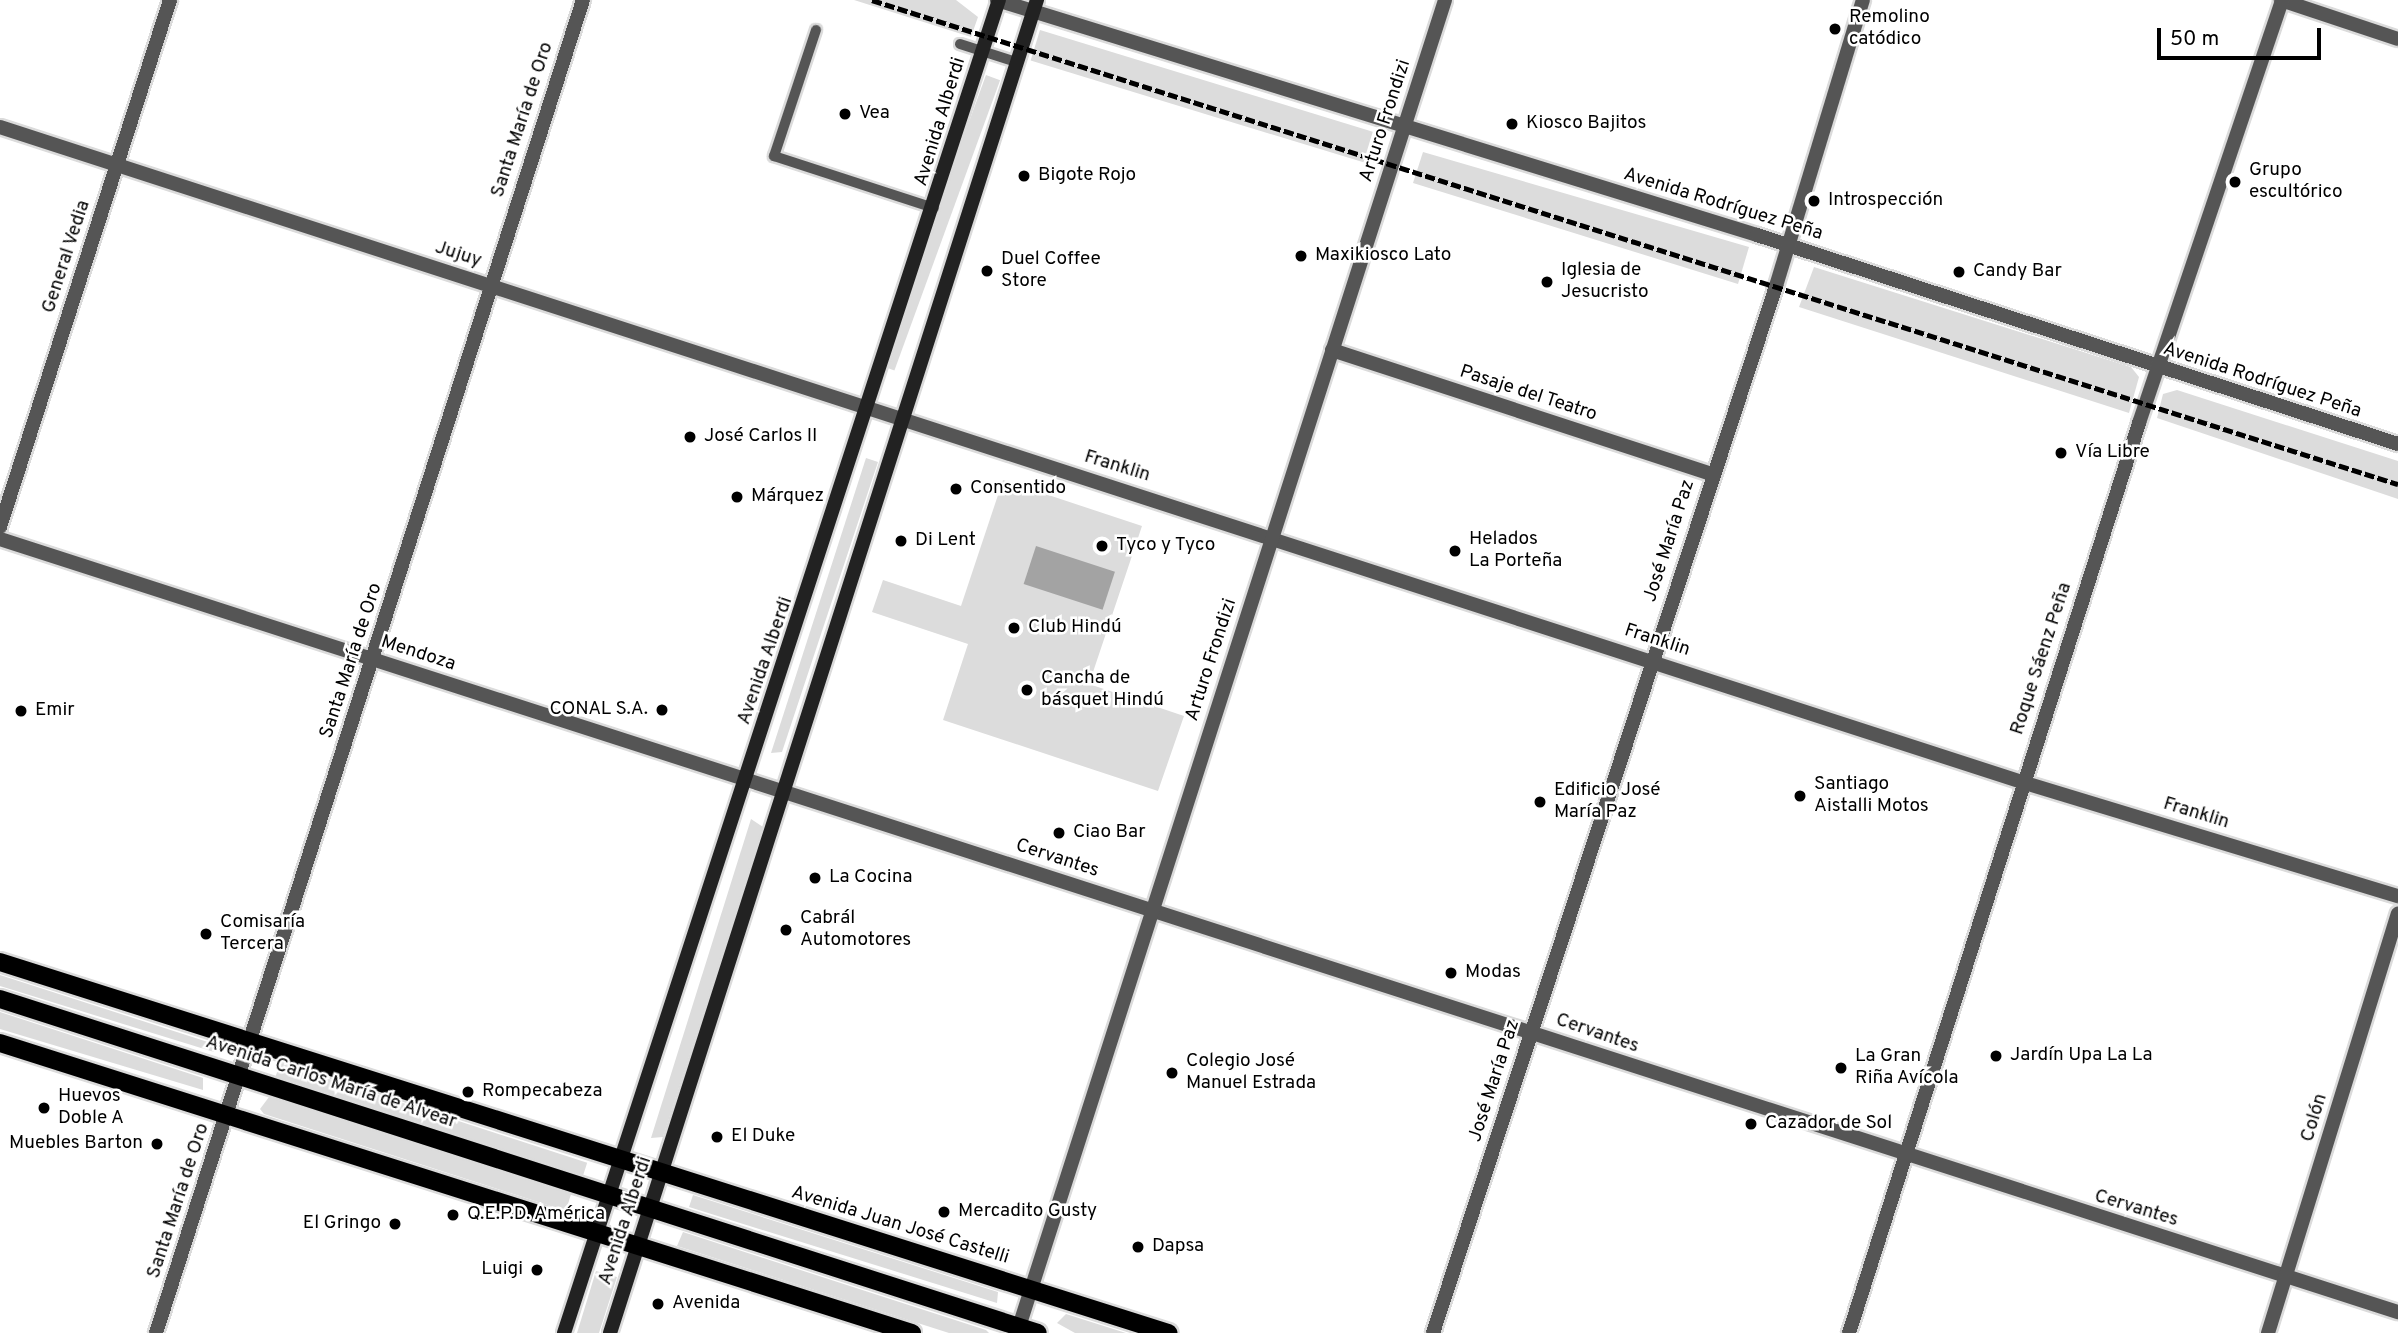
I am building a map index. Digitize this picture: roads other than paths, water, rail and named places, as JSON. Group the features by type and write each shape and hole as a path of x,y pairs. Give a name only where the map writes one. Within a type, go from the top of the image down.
{"main road":[{"name":"Avenida Alberdi","path":"564,1333 870,410 999,0"},
{"name":"Avenida Alberdi","path":"611,1333 1035,6"},
{"name":"Avenida Carlos María de Alvear","path":"0,962 620,1161"},
{"name":"Avenida Carlos María de Alvear","path":"0,999 650,1208"},
{"path":"0,1043 228,1114 596,1236 912,1333"},
{"name":"Avenida Juan José Castelli","path":"620,1161 1168,1333"},
{"path":"650,1208 1018,1330 1038,1333"}],"street":[{"name":"General Vedia","path":"0,527 170,0"},
{"name":"Santa María de Oro","path":"156,1333 583,0"},
{"name":"Avenida Rodríguez Peña","path":"999,0 1035,6 2398,444"},
{"name":"Arturo Frondizi","path":"1018,1330 1150,909 1445,0"},
{"name":"José María Paz","path":"1433,1333 1788,246 1863,0"},
{"path":"2281,0 2398,39"},
{"name":"Roque Sáenz Peña","path":"1849,1333 2022,782 2281,0"},
{"name":"Jujuy","path":"0,127 904,421"},
{"name":"Pasaje del Teatro","path":"1332,350 1712,474"},
{"name":"Franklin","path":"904,421 1273,536 2022,782 2398,895"},
{"name":"Mendoza","path":"0,539 783,793"},
{"name":"Cervantes","path":"783,793 1532,1032 1905,1157 2398,1312"},
{"name":"Colón","path":"2268,1333 2398,914"}],"lane":[{"path":"816,30 774,156 934,208"},
{"path":"960,44 1016,62"}],"railway":[{"path":"872,0 2398,484"}],"place":[{"name":"Remolino catódico","path":"1835,29"},
{"name":"Vea","path":"845,114"},
{"name":"Kiosco Bajitos","path":"1512,124"},
{"name":"Bigote Rojo","path":"1024,176"},
{"name":"Grupo escultórico","path":"2235,182"},
{"name":"Introspección","path":"1814,201"},
{"name":"Maxikiosco Lato","path":"1301,256"},
{"name":"Duel Coffee Store","path":"987,271"},
{"name":"Candy Bar","path":"1959,272"},
{"name":"Iglesia de Jesucristo","path":"1547,282"},
{"name":"José Carlos II","path":"690,437"},
{"name":"Vía Libre","path":"2061,453"},
{"name":"Consentido","path":"956,489"},
{"name":"Márquez","path":"737,497"},
{"name":"Di Lent","path":"901,541"},
{"name":"Tyco y Tyco","path":"1102,546"},
{"name":"Helados La Porteña","path":"1455,551"},
{"name":"Club Hindú","path":"1014,628"},
{"name":"Cancha de básquet Hindú","path":"1027,690"},
{"name":"CONAL S.A.","path":"662,710"},
{"name":"Emir","path":"21,711"},
{"name":"Santiago Aistalli Motos","path":"1800,796"},
{"name":"Edificio José María Paz","path":"1540,802"},
{"name":"Ciao Bar","path":"1059,833"},
{"name":"La Cocina","path":"815,878"},
{"name":"Cabrál Automotores","path":"786,930"},
{"name":"Comisaría Tercera","path":"206,934"},
{"name":"Modas","path":"1451,973"},
{"name":"Jardín Upa La La","path":"1996,1056"},
{"name":"La Gran Riña Avícola","path":"1841,1068"},
{"name":"Colegio José Manuel Estrada","path":"1172,1073"},
{"name":"Rompecabeza","path":"468,1092"},
{"name":"Huevos Doble A","path":"44,1108"},
{"name":"Cazador de Sol","path":"1751,1124"},
{"name":"El Duke","path":"717,1137"},
{"name":"Muebles Barton","path":"157,1144"},
{"name":"Mercadito Gusty","path":"944,1212"},
{"name":"Q.E.P.D. América","path":"453,1215"},
{"name":"El Gringo","path":"395,1224"},
{"name":"Dapsa","path":"1138,1247"},
{"name":"Luigi","path":"537,1270"},
{"name":"Avenida","path":"658,1304"}]}
